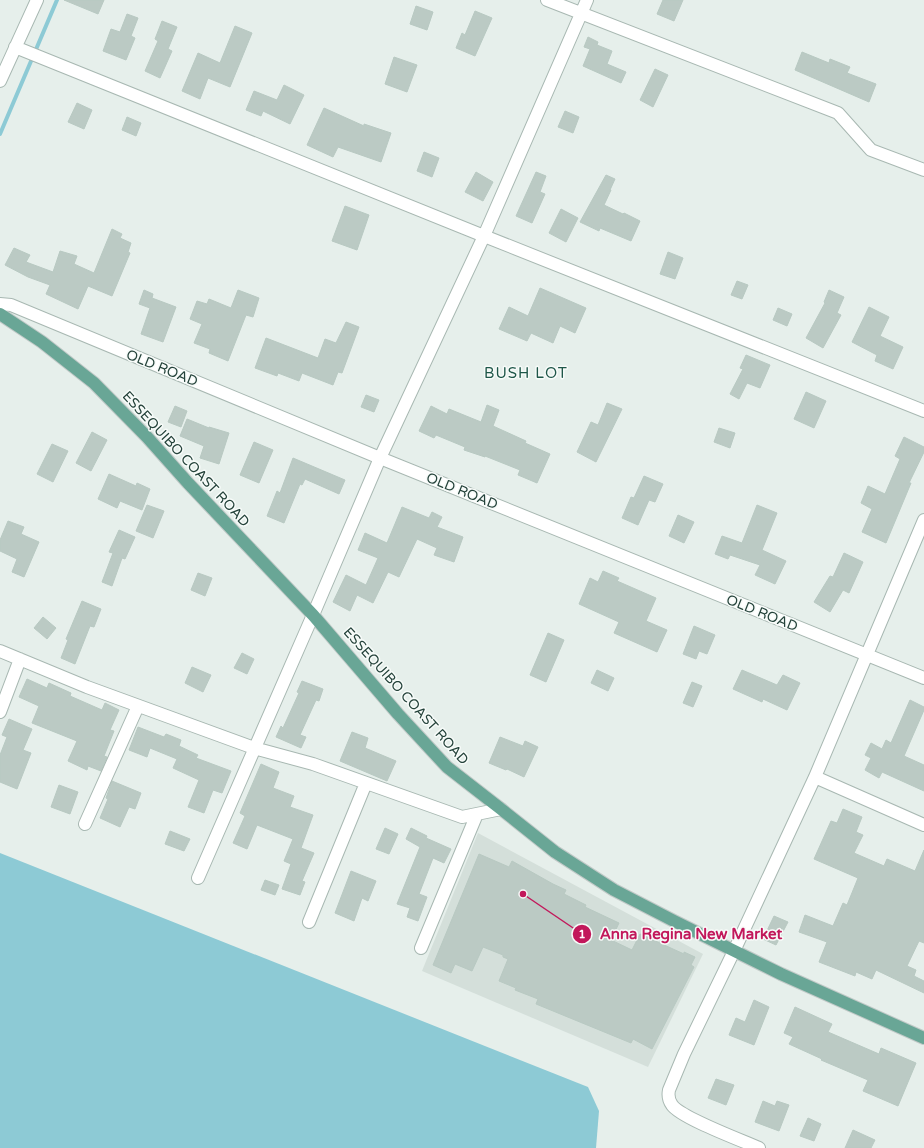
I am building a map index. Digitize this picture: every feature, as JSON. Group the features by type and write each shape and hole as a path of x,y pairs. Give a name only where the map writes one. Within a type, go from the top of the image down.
{"main road":[{"name":"ESSEQUIBO COAST ROAD","path":"0,314 42,342 94,383 147,437 188,483 313,615 398,714 447,767 555,852 614,890 734,951 924,1038"}],"street":[{"path":"0,81 37,0"},
{"path":"547,0 838,113 870,150 924,170"},
{"path":"198,878 380,458 484,236 587,0"},
{"path":"15,47 924,411"},
{"name":"OLD ROAD","path":"0,304 11,305 380,458 924,678"},
{"path":"759,1148 683,1115 671,1104 668,1094 684,1054 815,777 924,520"},
{"path":"0,651 87,687 254,748 313,764 462,817 501,809"},
{"path":"0,712 20,659"},
{"path":"85,824 138,706"},
{"path":"815,777 924,826"},
{"path":"309,922 366,783"},
{"path":"421,948 477,814"}],"shaded area":[{"path":"478,833 703,954 648,1067 422,971"}],"water":[{"path":"0,853 588,1087 599,1111 596,1148 0,1148"}],"building":[{"path":"64,0 104,0 98,14"},
{"path":"663,0 683,0 674,21 657,14"},
{"path":"416,6 433,12 427,30 410,24"},
{"path":"475,11 492,18 475,56 456,48 462,33 465,35"},
{"path":"127,14 138,18 131,36 135,38 126,60 103,51 111,29 120,32"},
{"path":"162,21 177,27 168,49 172,51 160,78 145,71 158,41 155,39"},
{"path":"235,26 252,33 230,87 208,78 200,99 182,91 198,53 220,63"},
{"path":"588,37 598,42 597,45 612,51 607,64 626,72 621,83 583,66 590,49 584,47"},
{"path":"802,52 829,63 830,59 850,67 847,73 876,84 869,102 795,70"},
{"path":"394,57 417,65 407,92 385,84"},
{"path":"655,69 668,75 653,107 640,100"},
{"path":"284,85 304,95 290,124 263,111 261,116 246,110 254,91 277,100"},
{"path":"77,103 92,110 84,129 68,122"},
{"path":"324,108 364,126 364,124 391,133 381,162 338,147 333,157 307,145"},
{"path":"565,111 579,117 573,133 558,127"},
{"path":"127,117 141,123 136,136 122,130"},
{"path":"424,152 439,158 432,177 417,171"},
{"path":"476,172 493,182 483,201 465,192"},
{"path":"536,172 546,176 540,192 545,194 532,223 516,216"},
{"path":"606,175 615,179 604,205 640,221 631,241 600,228 599,231 580,222"},
{"path":"345,206 369,215 357,250 332,241"},
{"path":"561,209 578,218 566,242 549,233"},
{"path":"112,229 122,234 120,238 131,243 128,252 130,253 112,296 88,286 78,309 46,294 50,285 28,277 5,265 14,248 30,255 26,262 53,272 60,251 77,256 74,264 94,273"},
{"path":"668,252 683,258 675,279 660,274"},
{"path":"737,281 748,285 742,299 731,295"},
{"path":"540,288 586,308 575,333 560,326 553,343 531,333 527,341 499,329 509,307 528,316"},
{"path":"144,290 153,294 152,298 176,307 163,342 141,334 150,308 139,304"},
{"path":"238,290 259,298 253,317 246,315 228,361 209,353 210,349 194,343 202,324 190,319 197,301 207,304 209,299 231,308"},
{"path":"829,290 844,297 837,313 841,315 823,348 806,338 825,303 824,302"},
{"path":"869,307 889,317 880,336 903,347 893,369 875,361 877,355 852,342"},
{"path":"778,308 792,314 787,326 773,320"},
{"path":"346,322 359,327 342,373 338,372 333,385 302,373 299,381 278,373 277,376 255,368 266,338 318,358 325,339 336,343"},
{"path":"746,355 770,365 760,388 747,383 739,399 730,394 743,369 740,368"},
{"path":"806,392 826,401 814,428 794,419"},
{"path":"366,395 379,400 374,412 361,407"},
{"path":"607,403 622,409 596,462 577,452 591,422 598,425"},
{"path":"487,405 499,410 493,426 550,454 537,483 518,475 520,470 485,456 464,450 465,447 436,435 434,438 419,431 431,406 447,414 449,409 481,422"},
{"path":"175,406 187,411 181,427 168,422"},
{"path":"187,419 209,428 229,433 219,464 200,458 204,446 180,436"},
{"path":"719,428 735,433 730,448 714,442"},
{"path":"92,432 107,440 91,471 76,463"},
{"path":"904,437 924,447 924,452 909,483 911,483 886,543 862,532 872,509 861,503 868,486 885,494 900,459 895,456"},
{"path":"254,442 273,450 259,483 240,475"},
{"path":"52,444 68,451 53,482 37,474"},
{"path":"293,458 345,480 339,494 305,479 302,485 300,484 284,523 267,516 277,491 280,493"},
{"path":"109,474 136,486 137,483 150,489 142,510 120,501 117,508 98,499"},
{"path":"644,476 663,484 655,502 649,500 638,525 622,518 631,497 634,498"},
{"path":"147,505 164,511 153,538 136,531"},
{"path":"757,505 777,513 762,550 786,561 775,584 755,575 760,565 730,555 728,559 715,554 722,536 742,543"},
{"path":"402,507 429,518 432,512 442,517 437,527 463,537 454,562 434,555 437,548 417,539 399,577 388,572 373,603 357,595 350,611 333,602 346,575 366,585 378,558 358,550 365,533 387,543"},
{"path":"678,515 694,522 684,543 669,536"},
{"path":"8,521 24,527 21,534 39,542 24,577 12,572 17,559 0,551 0,540"},
{"path":"119,530 135,537 125,559 122,558 112,586 102,582 113,553 109,552"},
{"path":"844,553 863,562 849,593 843,590 830,612 814,602 830,576 833,577"},
{"path":"603,571 619,578 617,581 656,598 646,621 667,630 657,652 614,633 619,622 579,604 590,578 598,582"},
{"path":"198,573 212,578 205,596 191,590"},
{"path":"82,601 101,609 94,627 90,626 75,664 61,658 68,640 66,639"},
{"path":"43,617 56,628 47,639 34,628"},
{"path":"694,626 715,635 707,654 699,651 696,659 683,654"},
{"path":"548,633 564,640 546,682 530,675"},
{"path":"242,653 254,659 247,674 234,668"},
{"path":"192,667 211,675 203,692 185,683"},
{"path":"597,670 614,678 608,691 591,683"},
{"path":"742,670 777,685 783,675 800,683 787,710 763,699 762,702 733,689"},
{"path":"27,679 47,688 49,683 71,693 70,696 102,710 105,703 119,710 110,730 114,731 104,756 107,757 101,771 88,766 87,770 68,761 77,741 32,723 39,706 19,697"},
{"path":"302,681 323,689 319,701 316,700 300,735 306,737 301,748 276,737 281,726 283,728 299,693 297,692"},
{"path":"692,682 702,686 693,707 683,703"},
{"path":"910,700 924,707 924,710 904,756 924,765 924,791 882,772 879,778 865,770 871,758 865,755 871,743 882,749 886,740 891,743"},
{"path":"9,719 32,729 23,750 31,753 17,789 0,782 0,755 7,737 2,735"},
{"path":"138,727 164,737 166,734 181,740 179,746 198,755 196,758 231,771 222,793 213,790 204,813 188,807 199,780 173,768 177,759 150,748 147,757 129,750"},
{"path":"352,732 368,738 365,748 396,761 387,781 340,761"},
{"path":"500,737 523,746 525,741 538,747 524,777 489,763"},
{"path":"261,764 279,772 273,788 294,796 290,807 313,815 301,848 314,853 302,881 305,882 300,895 282,889 291,864 284,861 293,839 257,825 247,849 233,843 245,816 240,813"},
{"path":"112,781 141,793 135,809 129,807 120,827 100,818 108,799 106,798"},
{"path":"59,785 78,792 70,814 51,807"},
{"path":"843,809 862,817 856,832 863,835 854,853 884,866 887,859 915,871 924,850 924,943 919,941 907,966 916,970 914,976 924,981 924,993 876,970 872,979 856,972 855,976 819,962 827,942 799,932 805,915 833,926 843,903 847,905 858,878 814,859 831,821 837,823"},
{"path":"385,828 398,834 389,854 376,849"},
{"path":"411,828 427,836 426,838 451,849 444,863 433,858 419,894 427,897 418,921 407,917 410,908 397,904 420,847 406,839"},
{"path":"170,831 190,839 184,851 165,844"},
{"path":"479,854 509,867 512,861 566,890 564,894 586,905 585,907 619,923 611,940 632,950 640,934 684,954 684,952 695,957 691,965 694,967 652,1049 633,1039 631,1043 536,1004 538,999 515,990 516,988 499,981 508,959 503,957 503,955 483,947 472,971 455,964 451,973 433,965"},
{"path":"351,871 376,881 368,901 362,898 354,921 335,913"},
{"path":"265,880 279,885 275,895 261,890"},
{"path":"774,916 788,922 776,945 763,939"},
{"path":"754,1000 769,1007 754,1045 729,1035 736,1018 745,1022"},
{"path":"795,1007 832,1024 828,1032 879,1054 881,1048 916,1063 898,1106 863,1091 868,1080 821,1060 822,1059 789,1044 793,1037 784,1033"},
{"path":"716,1079 734,1085 726,1105 708,1098"},
{"path":"763,1101 775,1106 777,1101 789,1105 779,1131 755,1122"},
{"path":"808,1118 821,1124 814,1141 800,1136"},
{"path":"853,1130 875,1140 871,1148 845,1148"}],"waterway":[{"path":"0,134 57,0"}],"place":[{"name":"Anna Regina New Market","path":"523,894"}],"district":[{"name":"BUSH LOT","path":"526,373"}]}
